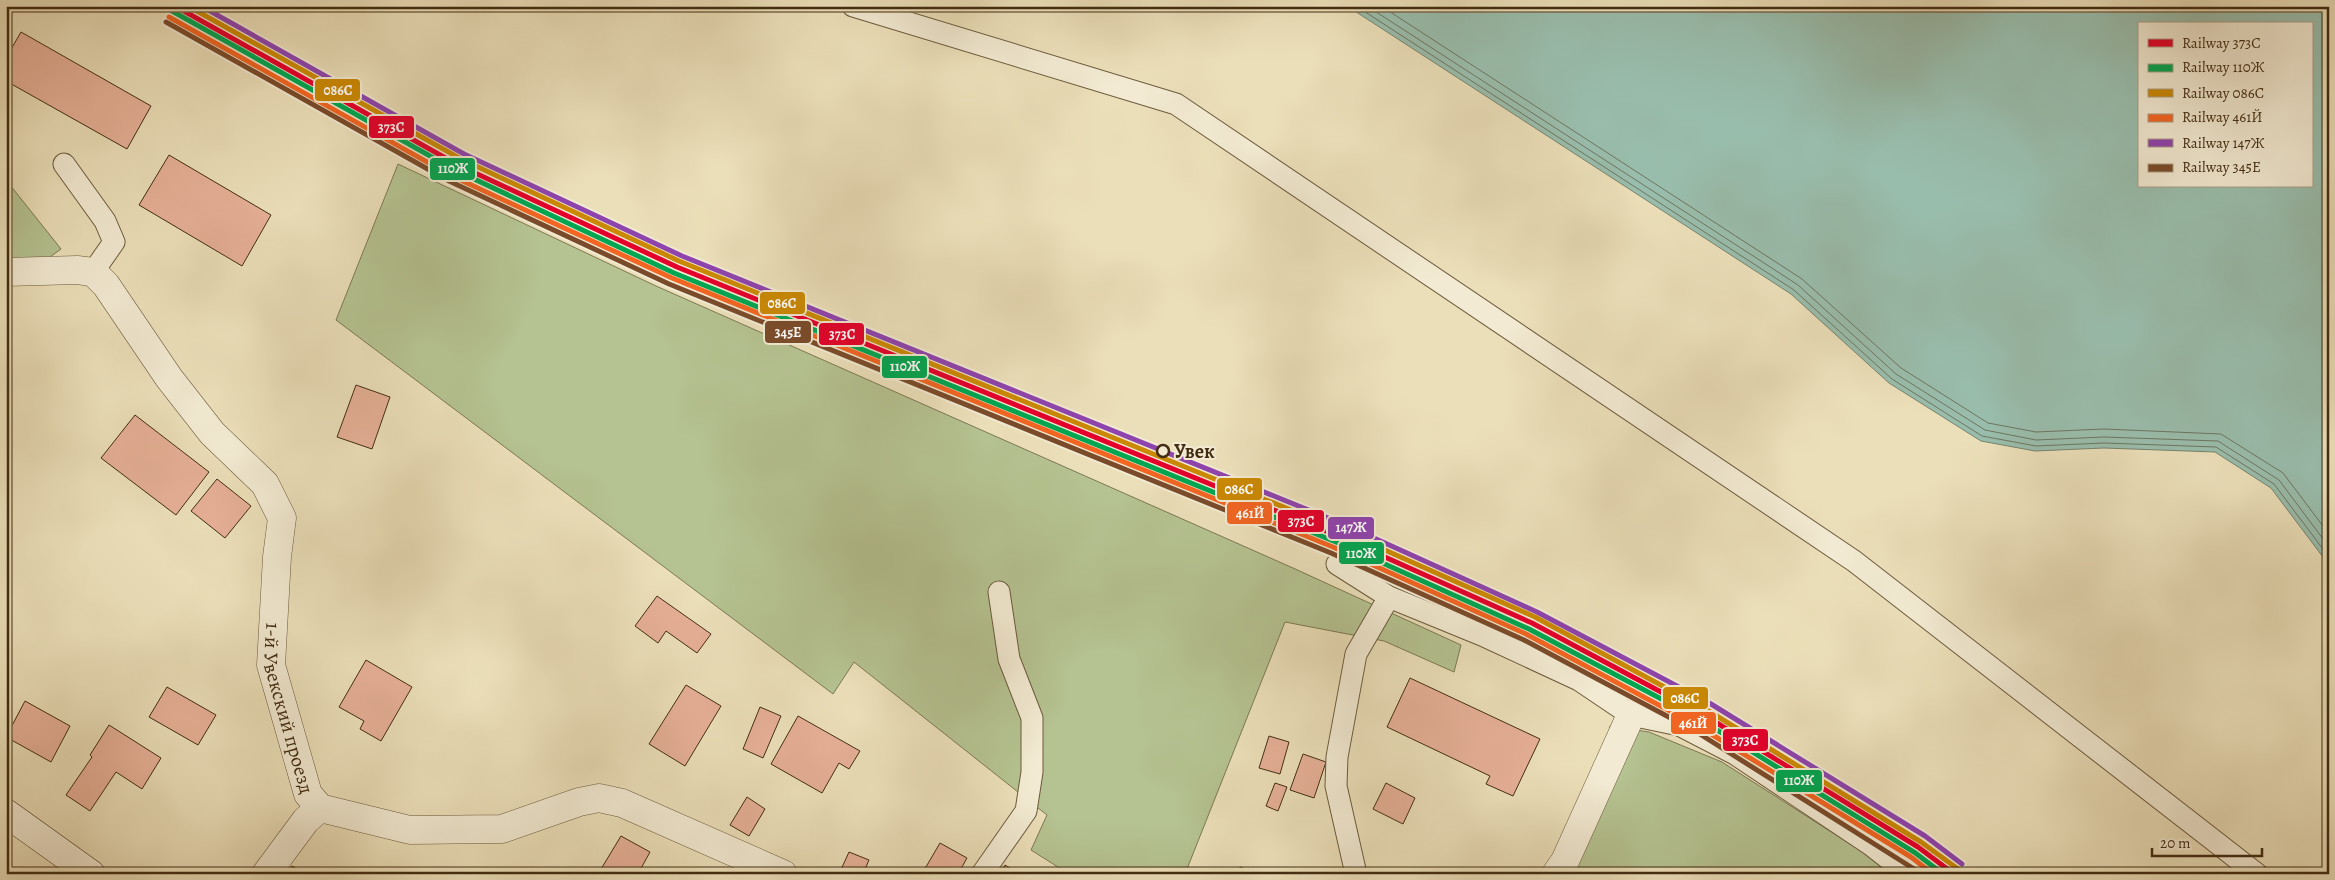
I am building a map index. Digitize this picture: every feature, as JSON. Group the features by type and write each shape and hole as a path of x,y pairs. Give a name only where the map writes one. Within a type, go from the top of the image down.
{"street":[{"path":"6,272 76,270 93,272"},
{"name":"1-й Увекский проезд","path":"93,272 106,285 169,378 212,433 265,484 282,518 277,557 272,665 308,794 320,808 410,830 502,829 579,802 599,798 622,803 783,874"},
{"path":"1556,874 1565,861 1631,715"},
{"path":"266,874 306,820 320,808"},
{"path":"6,813 91,874"}],"lane":[{"path":"853,6 1176,104 1854,561 2257,874"},
{"path":"64,164 105,221 114,242 93,272"},
{"path":"1337,564 1389,597 1482,635 1579,680 1631,715 1679,725 1735,754 1871,845 1908,874"},
{"path":"982,874 1026,812 1032,772 1032,718 1009,659 999,592"},
{"path":"1356,874 1336,786 1337,757 1356,654 1389,597"}],"shaded area":[{"path":"398,164 656,286 1293,568 1461,645 1454,672 1384,641 1285,622 1185,874 1069,874 1031,850 1047,815 854,662 833,694 336,320"},
{"path":"6,180 61,249 47,259 6,259"},
{"path":"1610,726 1649,732 1722,762 1861,851 1890,874 1545,874 1607,751"}],"water":[{"path":"1347,6 2329,6 2329,565 2271,488 2215,452 2104,448 2035,451 1981,441 1889,383 1791,294"}],"building":[{"path":"21,32 151,106 127,149 6,81 6,58"},
{"path":"169,155 271,215 242,266 139,205"},
{"path":"356,385 390,397 372,449 337,437"},
{"path":"135,415 209,472 176,515 101,458"},
{"path":"217,479 251,506 225,538 191,511"},
{"path":"657,596 711,634 697,653 666,631 658,643 635,626"},
{"path":"366,660 412,687 381,741 360,729 364,721 339,707"},
{"path":"1410,678 1540,739 1513,796 1486,784 1490,776 1387,727"},
{"path":"686,685 721,706 685,766 649,744"},
{"path":"167,687 216,715 198,745 149,717"},
{"path":"25,701 70,726 51,762 6,737"},
{"path":"760,707 781,716 763,758 743,749"},
{"path":"798,716 860,751 849,769 839,763 822,793 771,764"},
{"path":"109,725 161,758 142,789 116,772 90,811 66,795 92,757 90,755"},
{"path":"1269,736 1289,742 1280,774 1259,768"},
{"path":"1303,754 1326,762 1314,798 1290,790"},
{"path":"1275,783 1287,787 1278,811 1266,806"},
{"path":"1386,783 1415,798 1403,824 1373,809"},
{"path":"747,797 765,809 749,836 730,825"},
{"path":"621,836 650,852 639,872 642,874 598,874"},
{"path":"940,843 967,858 958,874 923,872"},
{"path":"849,852 869,860 863,874 839,874"},
{"path":"1005,865 1019,874 1000,874"},
{"path":"292,866 306,874 287,874"},
{"path":"1240,867 1258,874 1237,874"}],"rail line":[{"name":"373C","path":"175,6 458,165 677,267 1338,536 1532,623 1704,715 1918,847 1954,874"},
{"name":"086С","path":"188,6 461,159 679,261 1340,530 1535,617 1707,710 1921,842 1958,869"},
{"name":"147Ж","path":"201,6 464,154 682,256 1343,524 1537,612 1711,704 1925,836 1962,864"},
{"name":"110Ж","path":"172,11 455,170 674,273 1336,542 1529,629 1701,720 1914,852 1943,874"},
{"name":"461Й","path":"169,17 452,176 672,278 1333,547 1526,634 1698,726 1911,857 1933,874"},
{"name":"345Е","path":"166,22 449,181 669,284 1331,553 1524,640 1695,731 1922,874"}],"place":[{"name":"Увек","path":"1163,451"}]}
